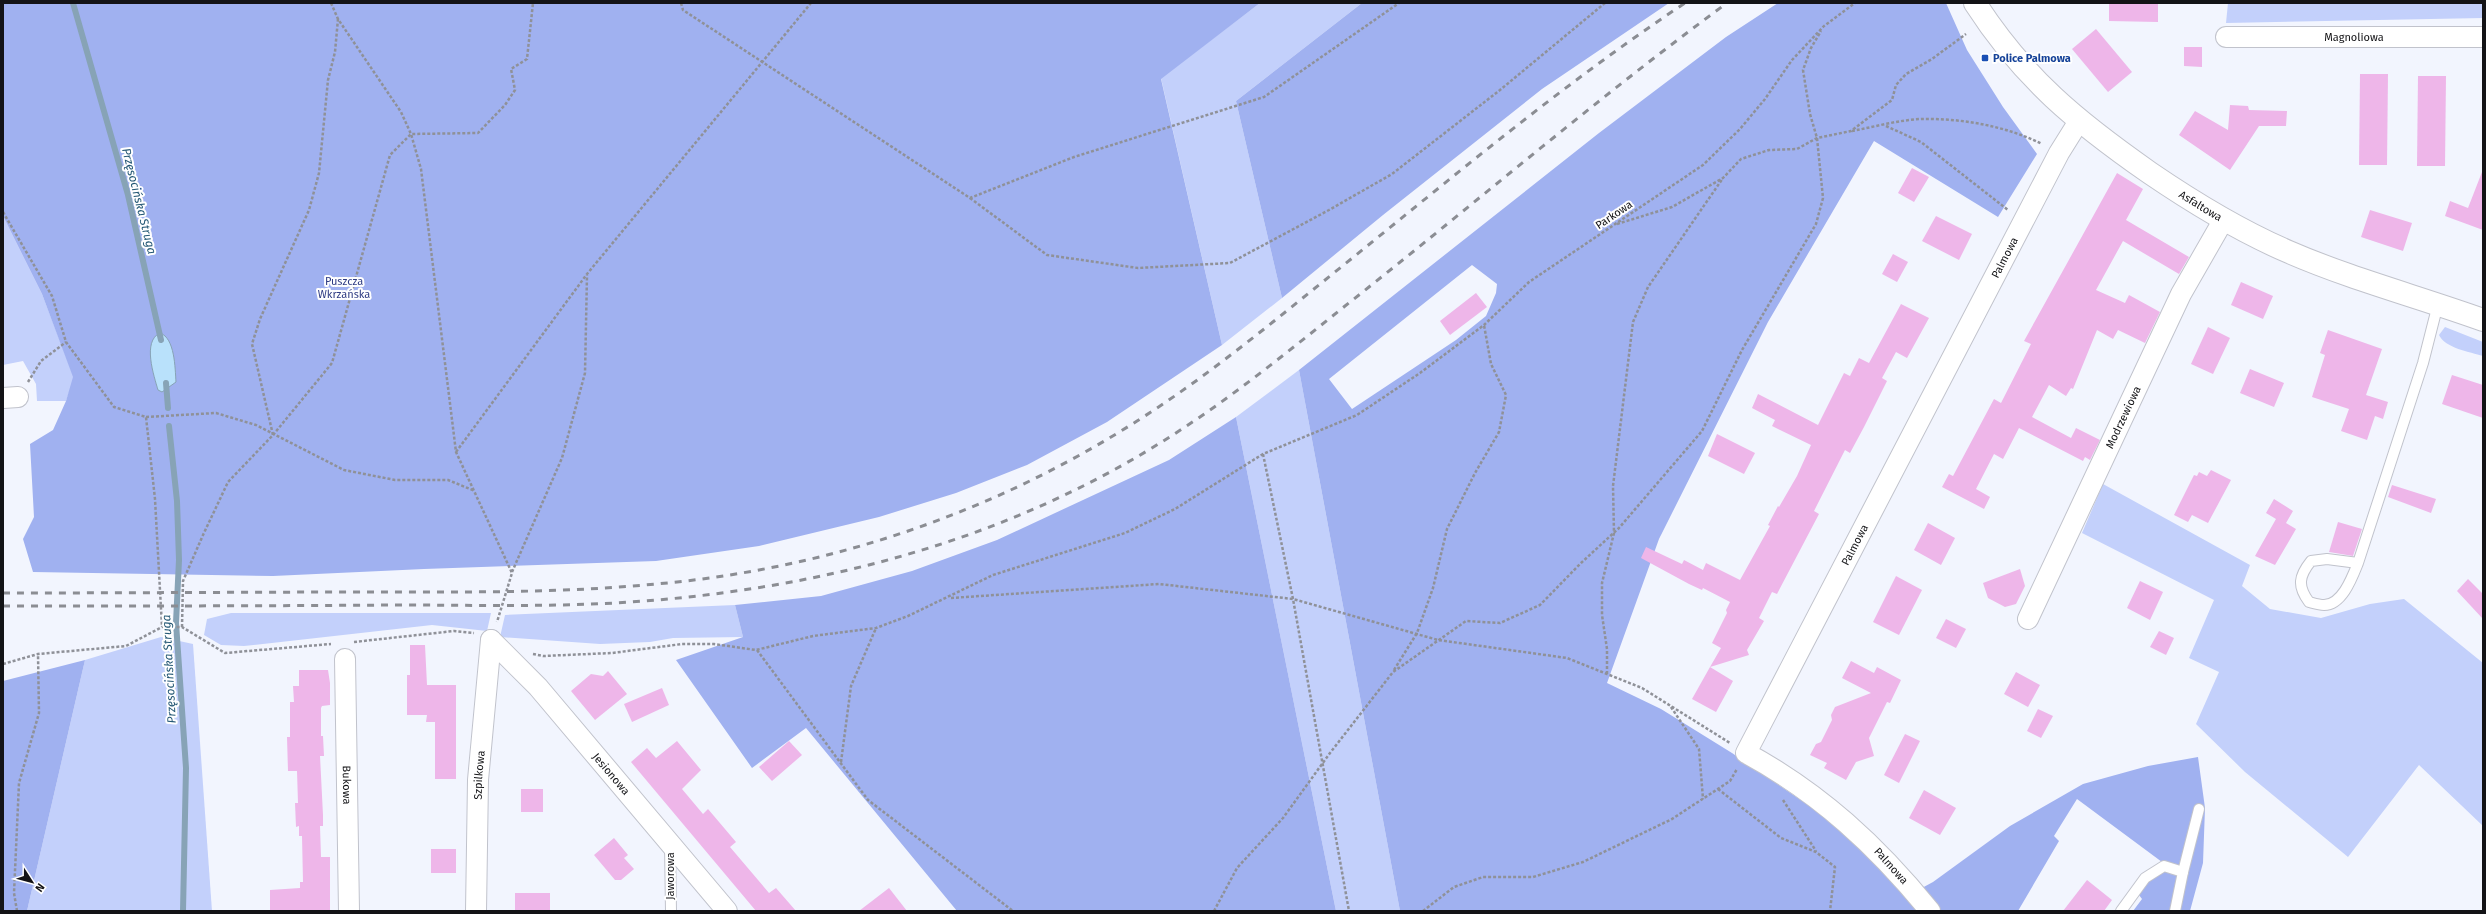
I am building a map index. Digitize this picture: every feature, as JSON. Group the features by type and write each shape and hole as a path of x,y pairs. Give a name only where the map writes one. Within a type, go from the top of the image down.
{"street":[{"name":"Asfaltowa","path":"1975,3 2000,40 2020,65 2048,95 2079,121 2165,183 2260,239 2305,258 2483,320"},
{"name":"Magnoliowa","path":"2226,37 2483,37"},
{"name":"Palmowa","path":"1930,911 1895,868 1851,826 1801,787 1746,753 2056,160 2079,121"},
{"name":"Modrzewiowa","path":"2028,619 2180,294 2224,219"},
{"name":"Jesionowa","path":"491,640 538,687 727,911"},
{"name":"Szpilkowa","path":"476,911 478,780 491,640"},
{"name":"Bukowa","path":"345,659 348,911"}],"lane":[{"path":"2358,563 2328,559 2311,561 2303,570 2299,583 2302,592 2309,602 2324,605 2335,602 2351,581 2358,563 2423,363 2438,304"},
{"path":"2174,911 2199,809"},
{"name":"Jaworowa","path":"670,842 670,911"},
{"path":"2122,911 2145,878 2164,866 2183,872"}],"path":[{"path":"331,3 338,19 401,112 411,134 421,169 456,452 476,491 512,573"},
{"path":"3,664 38,654 126,646 162,627 182,627 184,581 228,482 273,435 332,363 390,155 411,134 478,133 505,105 515,90 511,69 527,59 533,3"},
{"path":"681,3 683,10 970,198 1047,255 1138,268 1230,262 1329,210 1392,174 1500,90 1605,3"},
{"path":"456,452 587,274 811,3"},
{"path":"970,198 1074,157 1264,97 1399,3"},
{"name":"Parkowa","path":"949,598 993,576 1125,533 1175,509 1263,454 1357,415 1420,373 1484,325 1529,282 1703,165 1740,129 1765,99 1792,60 1824,26 1855,3"},
{"path":"273,435 252,344 260,319 309,210 319,173 328,80 335,52 338,19"},
{"path":"1393,672 1466,621 1500,623 1540,606 1614,533 1667,474 1702,431 1742,350 1816,224 1823,198 1817,138 1810,114 1803,70 1811,48 1824,26"},
{"path":"1851,131 1892,100 1896,85 1906,74 1932,59 1966,34"},
{"path":"1607,674 1608,649 1602,615 1602,583 1614,533 1613,486 1633,322 1648,287 1723,178 1741,159 1769,150 1797,149 1817,138 1920,119 1959,120 2025,136 2047,146"},
{"path":"1886,125 1921,142 2012,213"},
{"path":"1614,225 1672,207 1723,178"},
{"path":"3,212 52,296 66,342 114,407 146,417 216,413 256,425 344,470 395,480 448,480 476,491"},
{"path":"491,640 512,573 562,458 585,373 587,274"},
{"path":"1214,911 1237,868 1283,818 1393,672 1416,633 1433,588 1447,529 1475,473 1499,432 1506,395 1491,364 1484,325"},
{"path":"10,398 41,361 66,342"},
{"path":"146,417 155,499 162,627"},
{"path":"1263,454 1293,599 1324,762 1349,911"},
{"path":"526,652 543,656 604,653 689,644 714,644 756,650 813,636 876,628 949,598 1159,584 1293,599 1438,640 1567,658 1642,688 1746,753 1730,781 1672,819 1583,862 1533,877 1483,878 1454,887 1423,911"},
{"path":"840,763 851,686 876,628"},
{"path":"756,650 868,800 1013,911"},
{"path":"18,911 14,893 19,783 39,713 38,654"},
{"path":"1670,705 1699,749 1703,799"},
{"path":"1718,789 1781,838 1816,852 1835,867 1830,911"},
{"path":"1783,799 1816,852"}],"shaded area":[{"path":"1260,3 1362,3 1236,101 1282,298 1222,345 1161,78"},
{"path":"2228,3 2483,3 2483,18 2226,23"},
{"path":"3,216 42,294 74,378 66,401 37,401 36,384 23,361 3,365"},
{"path":"2445,327 2483,342 2483,356 2458,349 2447,343 2439,335"},
{"path":"160,333 169,341 171,347 176,382 162,392 158,390 156,384 150,351 155,337"},
{"path":"1299,370 1400,911 1336,911 1236,417"},
{"path":"2103,484 2250,565 2242,586 2270,609 2321,618 2370,604 2404,599 2483,663 2483,826 2419,765 2348,857 2245,772 2196,724 2219,672 2189,658 2214,600 2082,533"},
{"path":"735,605 743,637 673,638 650,642 600,644 500,637 505,615"},
{"path":"231,613 491,613 487,631 432,625 244,646 221,645 204,635 207,619"},
{"path":"161,637 193,644 212,911 27,911 85,660"}],"green space":[{"name":"Puszcza Wkrzańska","path":"3,3 1260,3 1161,79 1222,345 1107,422 1027,465 956,493 879,517 759,546 656,561 273,576 33,572 23,539 34,517 30,444 53,430 66,401 73,377 42,294 3,216"},
{"path":"1362,3 1669,3 1542,89 1383,215 1282,298 1236,101"},
{"path":"1778,3 1946,3 1967,50 2003,107 2037,154 1998,217 1874,141 1768,322 1659,539 1607,683 1661,709 1732,753 1858,839 1907,896 1933,882 2010,826 2083,784 2148,766 2198,757 2205,808 2203,863 2190,911 2133,911 2142,899 2139,895 2162,862 2077,799 2054,836 2059,841 2018,911 1400,911 1299,370 1599,133 1726,37","holes":["1472,265 1497,284 1496,293 1486,316 1456,340 1352,409 1329,379"]},
{"path":"1236,417 1336,911 957,911 806,728 752,768 676,660 743,637 735,605 821,596 912,571 997,540 1169,460"},
{"path":"85,660 27,911 3,911 3,681"}],"building":[{"path":"2109,3 2158,3 2158,22 2109,21"},
{"path":"2096,29 2132,72 2108,92 2072,49"},
{"path":"2184,47 2202,47 2202,67 2184,66"},
{"path":"2360,74 2388,74 2387,165 2359,165"},
{"path":"2418,76 2446,76 2445,166 2417,166"},
{"path":"2230,105 2248,106 2249,110 2287,111 2286,126 2259,126 2230,170 2179,135 2195,111 2228,130"},
{"path":"1912,168 1929,177 1914,202 1898,193"},
{"path":"2482,172 2483,230 2445,216 2450,201 2468,208"},
{"path":"2117,173 2143,189 2126,220 2189,257 2179,274 2123,241 2096,290 2125,303 2129,295 2160,312 2145,343 2118,330 2113,339 2097,330 2073,389 2071,388 2066,396 2049,385 2032,417 2071,438 2076,428 2100,440 2090,460 2085,457 2083,461 2019,428 2003,459 1994,454 1976,489 1990,497 1984,509 1942,487 1949,474 1953,476 1994,399 2001,403 2031,344 2024,341"},
{"path":"2370,210 2412,223 2403,251 2361,237"},
{"path":"1936,216 1972,234 1959,260 1922,241"},
{"path":"1893,254 1908,262 1897,282 1882,274"},
{"path":"2241,282 2273,296 2263,319 2231,305"},
{"path":"1476,293 1487,307 1450,335 1440,321"},
{"path":"1901,304 1929,318 1907,358 1896,352 1882,378 1887,381 1864,427 1850,453 1845,450 1814,511 1819,514 1777,594 1772,592 1759,618 1764,621 1747,650 1749,655 1710,667 1721,648 1712,643 1727,613 1726,610 1730,602 1703,588 1702,590 1689,584 1641,558 1646,547 1682,564 1684,560 1703,570 1706,563 1740,580 1770,526 1768,525 1778,506 1779,507 1797,476 1811,445 1772,426 1775,420 1752,408 1758,394 1818,425 1844,373 1850,376 1859,358 1869,363"},
{"path":"2208,327 2230,338 2213,374 2191,364"},
{"path":"2328,330 2382,349 2366,395 2388,402 2383,419 2375,416 2367,440 2341,431 2349,409 2312,397 2325,355 2320,353"},
{"path":"2250,369 2284,383 2274,407 2240,393"},
{"path":"2452,375 2483,385 2483,418 2442,404"},
{"path":"1717,434 1755,453 1744,474 1708,456"},
{"path":"2211,470 2231,480 2208,523 2192,515 2188,522 2174,515 2194,475 2197,476 2199,472 2207,476"},
{"path":"2392,485 2436,499 2431,513 2388,497"},
{"path":"2274,499 2293,511 2286,523 2296,529 2275,565 2255,556 2276,519 2266,513"},
{"path":"2338,522 2362,529 2353,556 2329,552"},
{"path":"1928,523 1955,538 1941,565 1914,550"},
{"path":"2020,569 2025,586 2016,604 2005,607 1988,598 1983,583"},
{"path":"1896,576 1922,590 1899,635 1873,622"},
{"path":"2468,579 2483,594 2483,619 2457,591"},
{"path":"2140,581 2163,592 2150,620 2127,608"},
{"path":"1946,619 1966,629 1956,648 1936,638"},
{"path":"2159,631 2174,638 2166,655 2150,647"},
{"path":"410,645 425,645 427,685 456,685 456,779 435,779 435,722 426,722 427,715 407,715 407,675 410,675"},
{"path":"1851,661 1874,673 1877,667 1901,680 1890,703 1887,702 1869,738 1874,756 1856,762 1846,780 1824,768 1827,763 1810,755 1816,744 1821,742 1832,720 1831,715 1835,707 1871,693 1842,678"},
{"path":"1710,667 1733,681 1716,712 1692,699"},
{"path":"299,670 328,670 330,683 330,705 322,706 321,708 321,736 323,736 324,756 320,756 323,826 320,826 321,857 330,857 330,911 270,911 270,890 300,888 300,882 303,882 302,836 299,836 299,826 296,827 295,803 298,803 297,771 288,771 287,737 290,737 290,702 294,702 293,686 299,686"},
{"path":"608,671 627,694 595,720 571,691 591,674 603,676"},
{"path":"2016,672 2040,685 2028,707 2004,694"},
{"path":"662,688 669,705 632,722 624,704"},
{"path":"2038,709 2053,716 2041,738 2027,731"},
{"path":"1905,734 1920,741 1899,783 1884,775"},
{"path":"677,741 701,770 682,789 703,814 708,809 736,842 730,847 769,893 776,888 796,911 756,911 631,762 647,748 656,758"},
{"path":"789,741 802,755 772,781 759,767"},
{"path":"521,789 543,789 543,812 521,812"},
{"path":"1924,790 1956,808 1940,835 1909,818"},
{"path":"614,838 628,855 624,858 634,869 621,880 615,880 594,855"},
{"path":"431,849 456,849 456,873 431,873"},
{"path":"2087,880 2112,900 2104,911 2063,911"},
{"path":"889,888 907,911 859,911"},
{"path":"515,893 550,893 550,911 515,911"}],"waterway":[{"name":"Przęsocińska Struga","path":"73,3 128,195 161,340"},
{"name":"Przęsocińska Struga","path":"166,383 168,408"},
{"name":"Przęsocińska Struga","path":"169,426 177,501 179,560 176,623 186,768 183,911"}],"railway":[{"path":"3,593 481,592 621,587 720,577 783,565 845,550 906,532 966,509 1024,484 1081,454 1137,421 1187,387 1260,333 1504,135 1593,67 1685,3"},
{"path":"3,606 533,605 615,603 687,597 758,588 829,574 898,557 966,536 1033,509 1097,479 1184,428 1277,360 1582,115 1678,39 1727,3"}],"place":[{"name":"Police Palmowa","path":"1985,58"}]}
